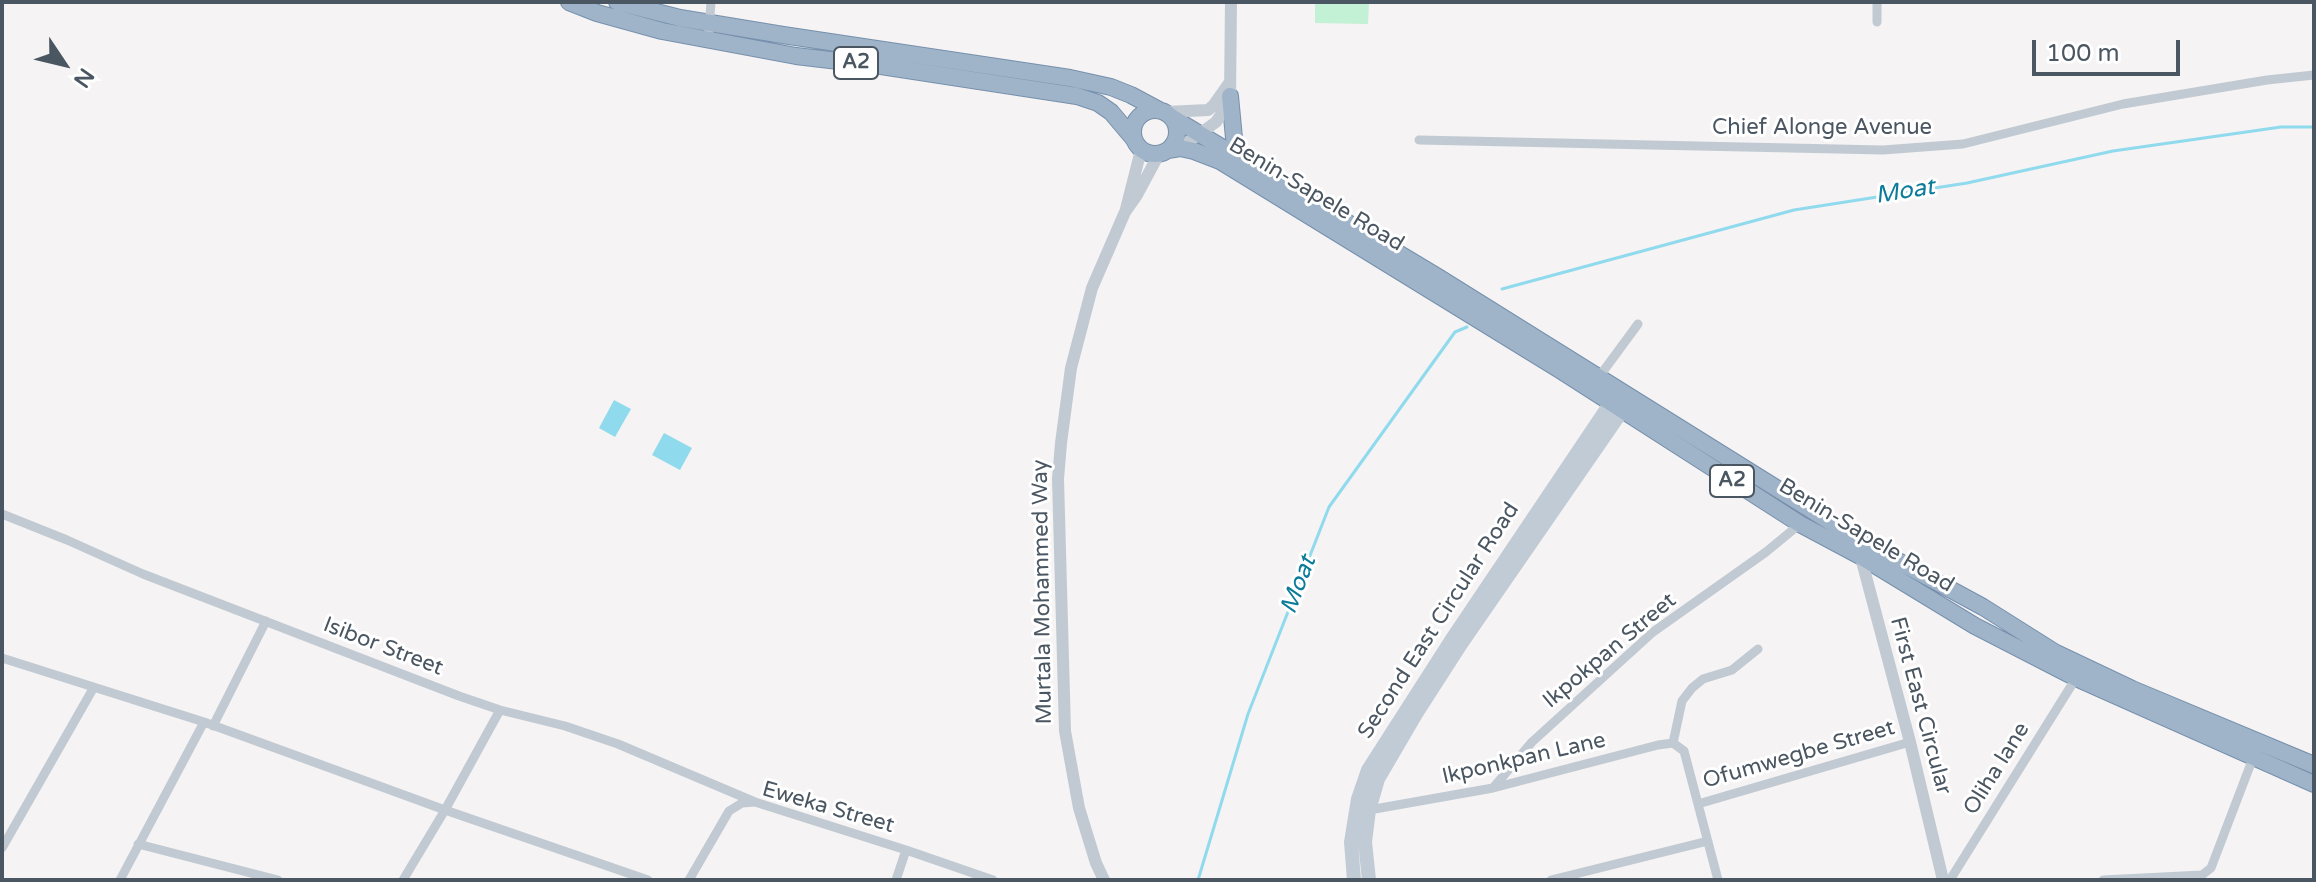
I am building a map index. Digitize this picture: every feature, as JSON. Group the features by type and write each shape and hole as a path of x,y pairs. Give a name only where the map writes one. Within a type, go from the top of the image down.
{"highway":[{"name":"A2","path":"569,2 638,12 796,56 1077,96 1098,103 1111,112 1137,144 1153,155 1169,151"},
{"name":"A2","path":"617,2 638,12"},
{"name":"A2","path":"710,31 1070,78 1111,87 1166,113"},
{"path":"1231,88 1234,138 1241,158"},
{"path":"1137,144 1132,130 1138,117 1151,110 1166,113 1177,132 1169,151"},
{"name":"Benin-Sapele Road","path":"1166,113 1599,377 1975,626 2076,678 2314,784"},
{"name":"Benin-Sapele Road","path":"1169,151 1194,151 1220,161 1437,293 1800,524 1983,607 2056,653 2314,765"}],"main road":[{"name":"Second East Circular Road","path":"1369,880 1365,842 1369,810 1378,779 1416,714 1616,408"},
{"name":"Second East Circular Road","path":"1354,880 1351,842 1358,799 1368,770 1452,639 1616,408"}],"street":[{"path":"710,31 711,2"},
{"path":"1125,212 1169,151 1202,134 1224,110 1231,88 1231,2"},
{"path":"1877,2 1877,22"},
{"name":"Chief Alonge Avenue","path":"1419,140 1883,150 1963,144 2123,104 2314,75"},
{"path":"1166,113 1208,110 1231,88"},
{"path":"1125,212 1137,144"},
{"name":"Murtala Mohammed Way","path":"1104,880 1079,808 1065,731 1058,479 1071,368 1092,288 1125,212"},
{"path":"1599,377 1638,324"},
{"name":"Isibor Street","path":"2,514 143,574 500,710 565,726 618,744 755,802"},
{"name":"Ikpokpan Street","path":"1493,788 1532,742 1653,632 1766,552 1800,524"},
{"name":"First East Circular","path":"1860,549 1943,880"},
{"path":"120,880 266,621"},
{"path":"1718,880 1684,751 1673,743 1682,701 1692,688 1703,679 1732,670 1758,649"},
{"path":"2,658 208,724 648,880"},
{"name":"Oliha lane","path":"1950,880 2076,678"},
{"path":"2,848 94,687"},
{"path":"403,880 500,710"},
{"name":"Ofumwegbe Street","path":"1698,804 1910,742"},
{"name":"Ikponkpan Lane","path":"1369,810 1493,788 1673,743"},
{"path":"2103,880 2202,875 2211,868 2253,758"},
{"name":"Eweka Street","path":"689,880 729,811 742,803 755,802 993,880"},
{"path":"1551,880 1708,841"},
{"path":"138,844 278,880"},
{"path":"896,880 906,850"}],"green space":[{"path":"1315,2 1369,2 1368,24 1315,23"}],"water":[{"path":"614,400 631,409 615,437 599,428"},
{"path":"664,433 692,448 680,470 652,455"}],"waterway":[{"name":"Moat","path":"1502,289 1794,210 1967,183 2113,151 2281,127 2314,127"},
{"name":"Moat","path":"1198,880 1248,714 1329,507 1455,332 1467,327"}]}
